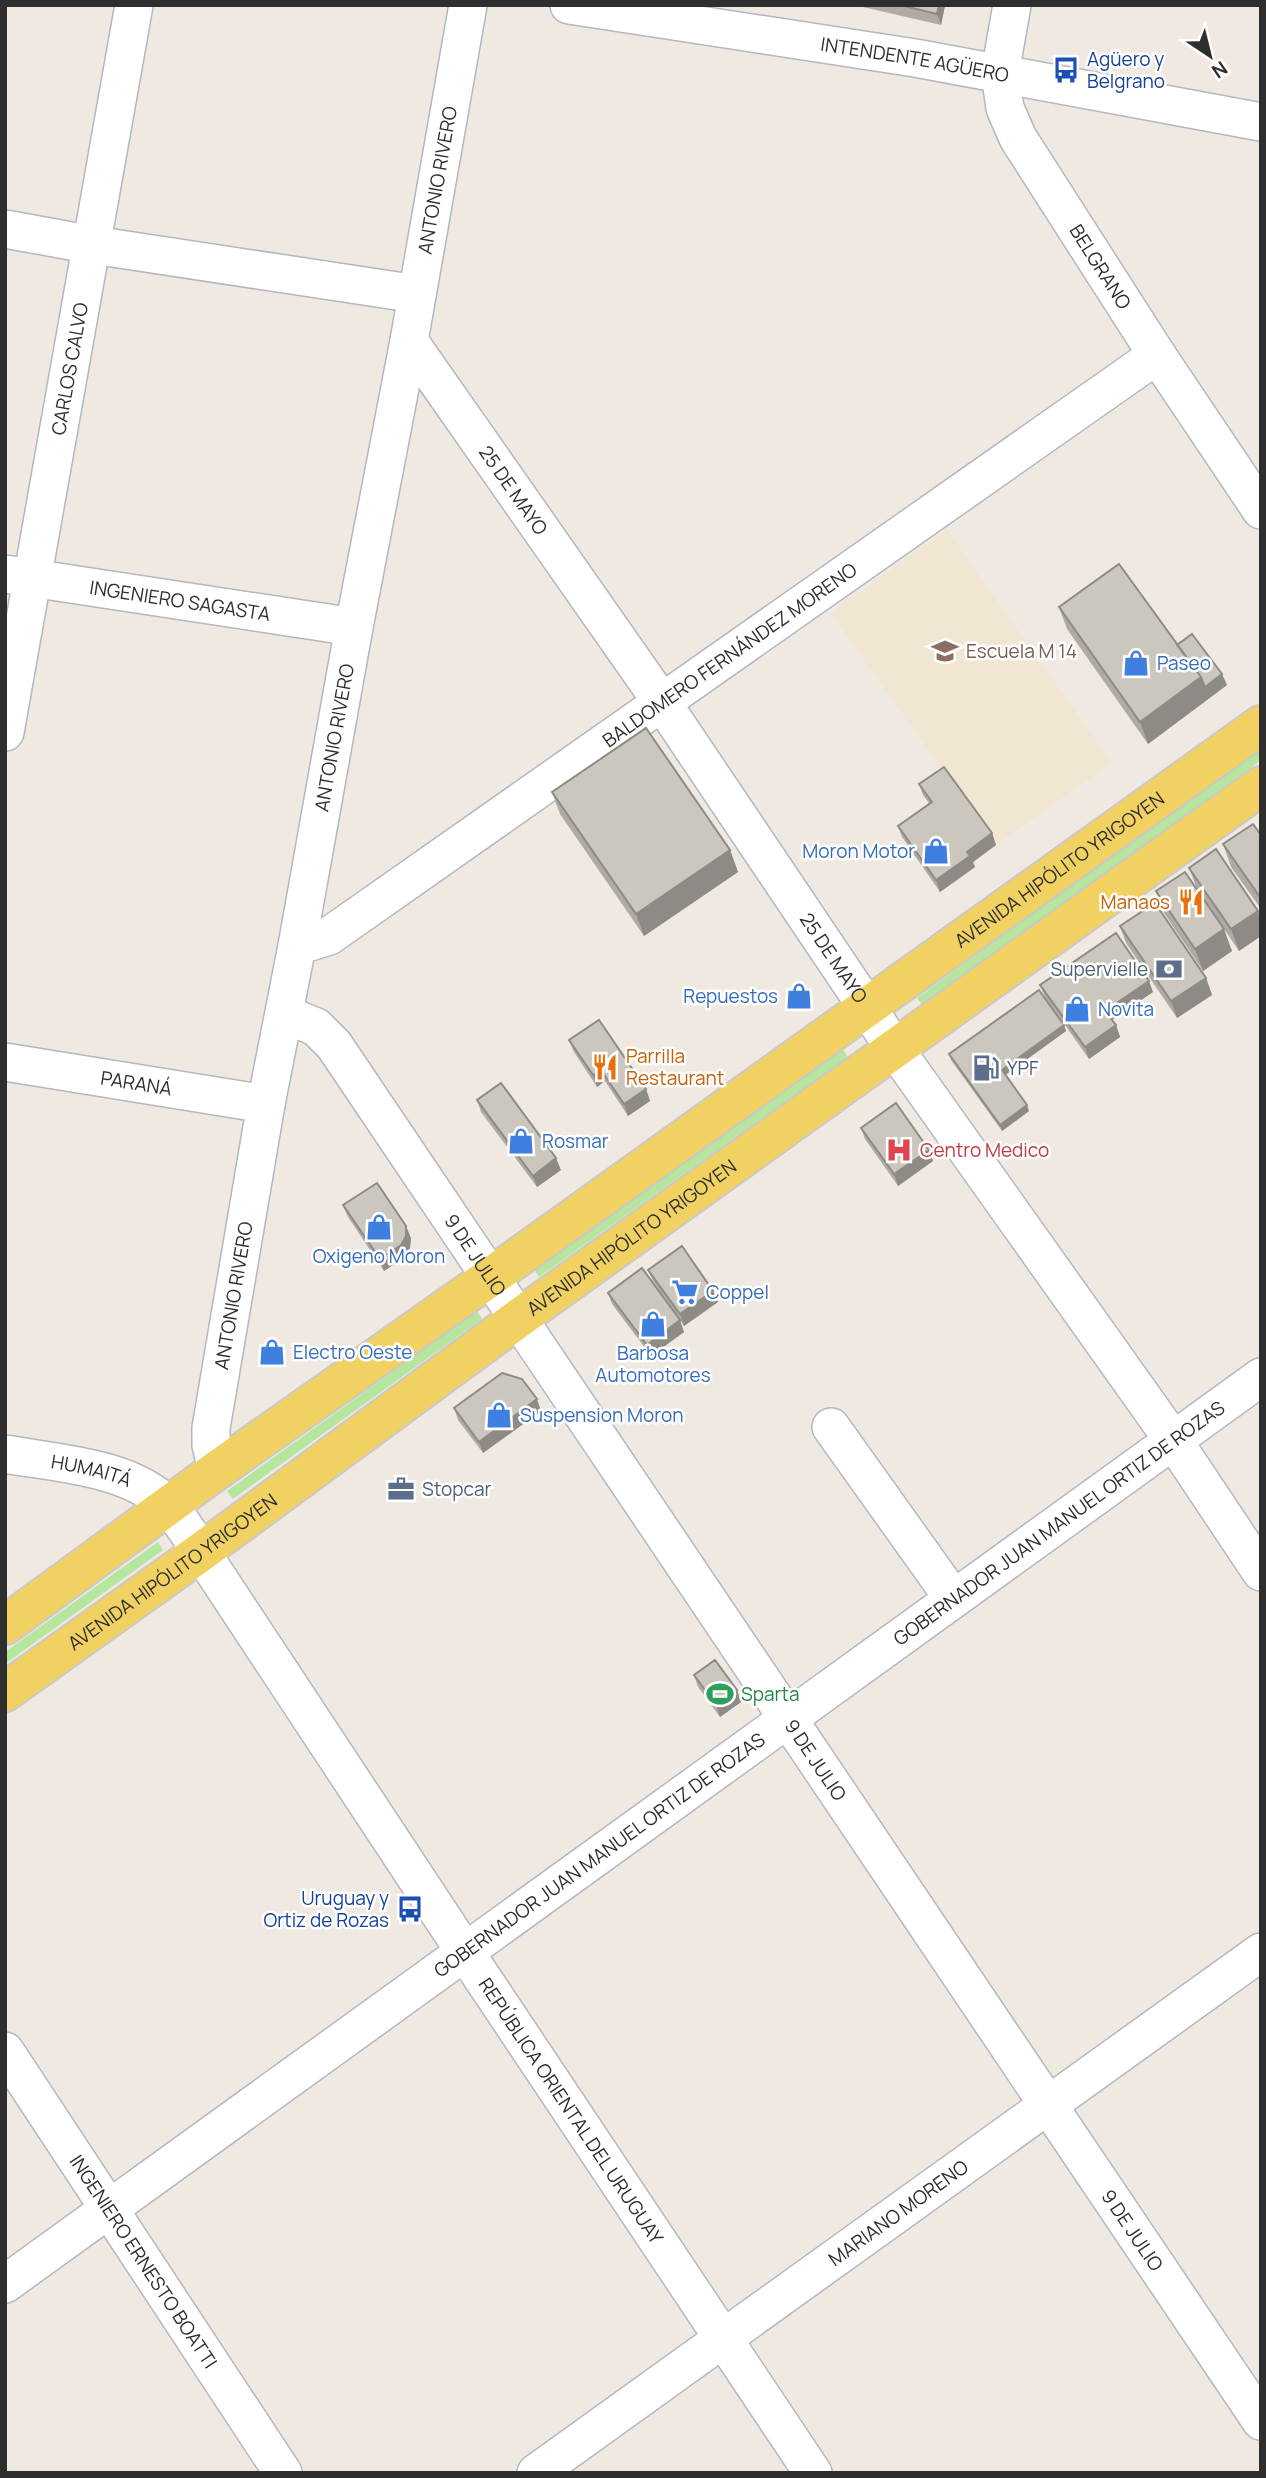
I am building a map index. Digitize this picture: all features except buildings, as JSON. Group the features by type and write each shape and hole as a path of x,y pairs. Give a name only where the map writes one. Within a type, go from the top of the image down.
{"main road":[{"name":"AVENIDA HIPÓLITO YRIGOYEN","path":"5,1625 168,1505 1261,726"},
{"name":"AVENIDA HIPÓLITO YRIGOYEN","path":"5,1692 201,1552 519,1318 1261,786"}],"street":[{"name":"CARLOS CALVO","path":"5,732 19,577 93,245 134,5"},
{"name":"ANTONIO RIVERO","path":"217,1470 211,1445 211,1428 266,1104 409,341 468,5"},
{"name":"INTENDENTE AGÜERO","path":"569,5 915,58 1261,122"},
{"name":"BELGRANO","path":"1012,5 1000,73 1005,108 1018,138 1157,355 1261,510"},
{"path":"5,229 416,294"},
{"name":"25 DE MAYO","path":"409,341 662,701 895,1049 1173,1440 1261,1572"},
{"name":"BALDOMERO FERNÁNDEZ MORENO","path":"297,946 329,936 1157,355"},
{"name":"INGENIERO SAGASTA","path":"19,577 354,627"},
{"name":"9 DE JULIO","path":"284,1014 316,1027 334,1045 1261,2421"},
{"name":"PARANÁ","path":"5,1062 266,1104"},
{"name":"GOBERNADOR JUAN MANUEL ORTIZ DE ROZAS","path":"5,2284 1261,1377"},
{"path":"831,1427 953,1598"},
{"name":"HUMAITÁ","path":"5,1454 118,1475 168,1505"},
{"name":"REPÚBLICA ORIENTAL DEL URUGUAY","path":"168,1505 813,2473"},
{"name":"MARIANO MORENO","path":"536,2473 1261,1952"},
{"name":"INGENIERO ERNESTO BOATTI","path":"5,2051 283,2473"}],"shaded area":[{"name":"Escuela M 14","path":"947,530 1112,763 996,845 831,613"}],"green space":[{"path":"1261,748 1261,760 923,1006 917,998"},
{"path":"843,1049 848,1057 539,1277 534,1269"},
{"path":"477,1311 482,1319 233,1499 227,1491"},
{"path":"158,1542 163,1550 5,1664 5,1652"}],"place":[{"name":"Agüero y Belgrano","path":"1066,70"},
{"name":"Escuela M 14","path":"945,651"},
{"name":"Paseo","path":"1136,663"},
{"name":"Moron Motor","path":"936,851"},
{"name":"Manaos","path":"1191,902"},
{"name":"Supervielle","path":"1169,969"},
{"name":"Repuestos","path":"799,996"},
{"name":"Novita","path":"1077,1009"},
{"name":"Parrilla Restaurant","path":"605,1067"},
{"name":"YPF","path":"986,1068"},
{"name":"Rosmar","path":"521,1141"},
{"name":"Centro Medico","path":"899,1150"},
{"name":"Oxigeno Moron","path":"379,1227"},
{"name":"Coppel","path":"685,1292"},
{"name":"Barbosa Automotores","path":"653,1324"},
{"name":"Electro Oeste","path":"272,1352"},
{"name":"Suspension Moron","path":"499,1415"},
{"name":"Stopcar","path":"401,1489"},
{"name":"Sparta","path":"720,1694"},
{"name":"Uruguay y Ortiz de Rozas","path":"410,1909"}]}
